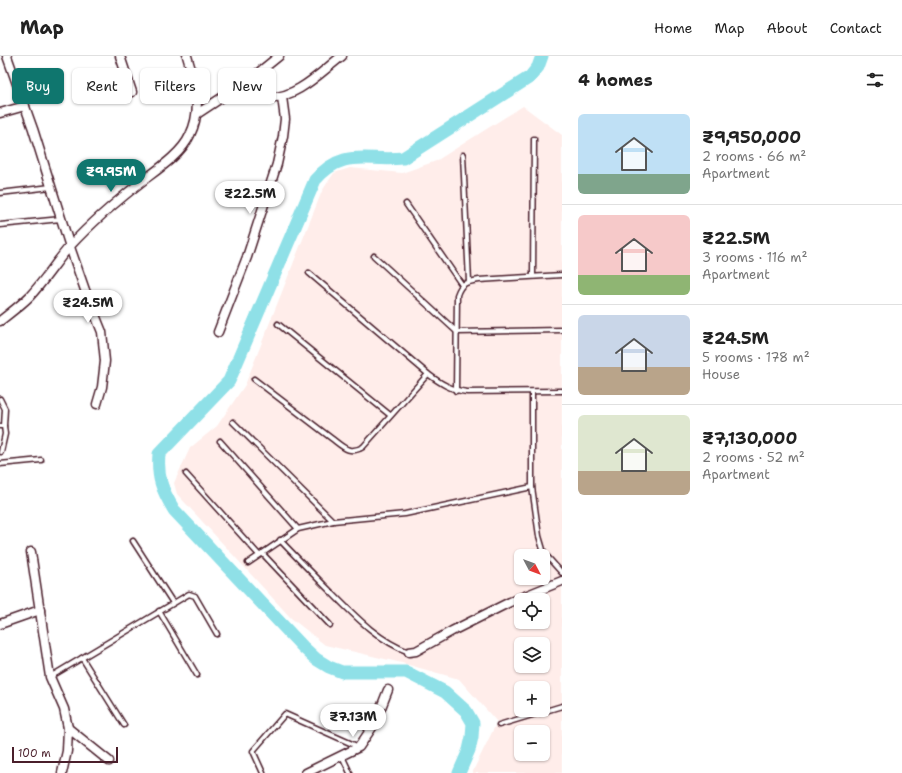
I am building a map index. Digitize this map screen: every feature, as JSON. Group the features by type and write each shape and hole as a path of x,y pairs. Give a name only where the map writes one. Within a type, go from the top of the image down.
{"street":[{"path":"7,56 25,106 70,247 102,332 105,361 102,387 97,404"},
{"path":"120,56 124,68"},
{"path":"0,321 29,297 70,247 116,201 173,157 190,137 196,122 197,96 195,80 187,56"},
{"path":"264,68 279,56"},
{"path":"276,97 282,97 303,87 342,56"},
{"path":"218,332 247,257 277,164 285,119 282,97"},
{"path":"197,114 218,100"},
{"path":"0,114 25,106"},
{"path":"31,552 50,677 64,709 68,728 67,752 62,773"},
{"path":"409,652 416,651 510,602 562,581"},
{"path":"0,624 40,610"},
{"path":"306,773 359,747 376,723 388,690"},
{"path":"68,728 109,761"}],"lane":[{"path":"533,276 534,139"},
{"path":"463,155 469,281"},
{"path":"0,193 51,187"},
{"path":"406,204 462,285"},
{"path":"0,225 61,219"},
{"path":"374,256 457,332 562,330"},
{"path":"308,273 428,374 440,383 456,391 562,391"},
{"path":"456,391 457,295 462,285 469,281 562,275"},
{"path":"278,324 390,415"},
{"path":"254,379 343,448 352,451 363,447 428,374"},
{"path":"532,392 532,487 539,536 544,552 562,573"},
{"path":"0,399 5,409 2,426 5,434 1,452"},
{"path":"233,422 333,521"},
{"path":"220,441 298,529"},
{"path":"0,464 41,460"},
{"path":"186,474 260,554 330,625"},
{"path":"248,563 298,529 333,521 406,514 532,487"},
{"path":"280,540 358,619 380,637 409,652"},
{"path":"133,541 173,603"},
{"path":"50,677 189,594 195,596 218,634"},
{"path":"159,611 197,675"},
{"path":"82,658 124,725"},
{"path":"499,725 562,706"},
{"path":"262,773 253,751 285,714 359,747"},
{"path":"342,756 350,773"}],"shaded area":[{"path":"523,106 562,135 562,773 472,773 497,722 459,679 402,663 325,645 291,618 177,494 174,483 190,448 217,426 245,385 322,191 334,173 350,168 402,173 436,161"}],"waterway":[{"path":"459,773 469,750 472,737 473,723 466,711 445,692 406,672 342,672 329,667 316,659 174,510 161,484 159,454 229,381 315,180 336,163 346,160 356,158 403,158 530,77 538,67 542,56"}]}
